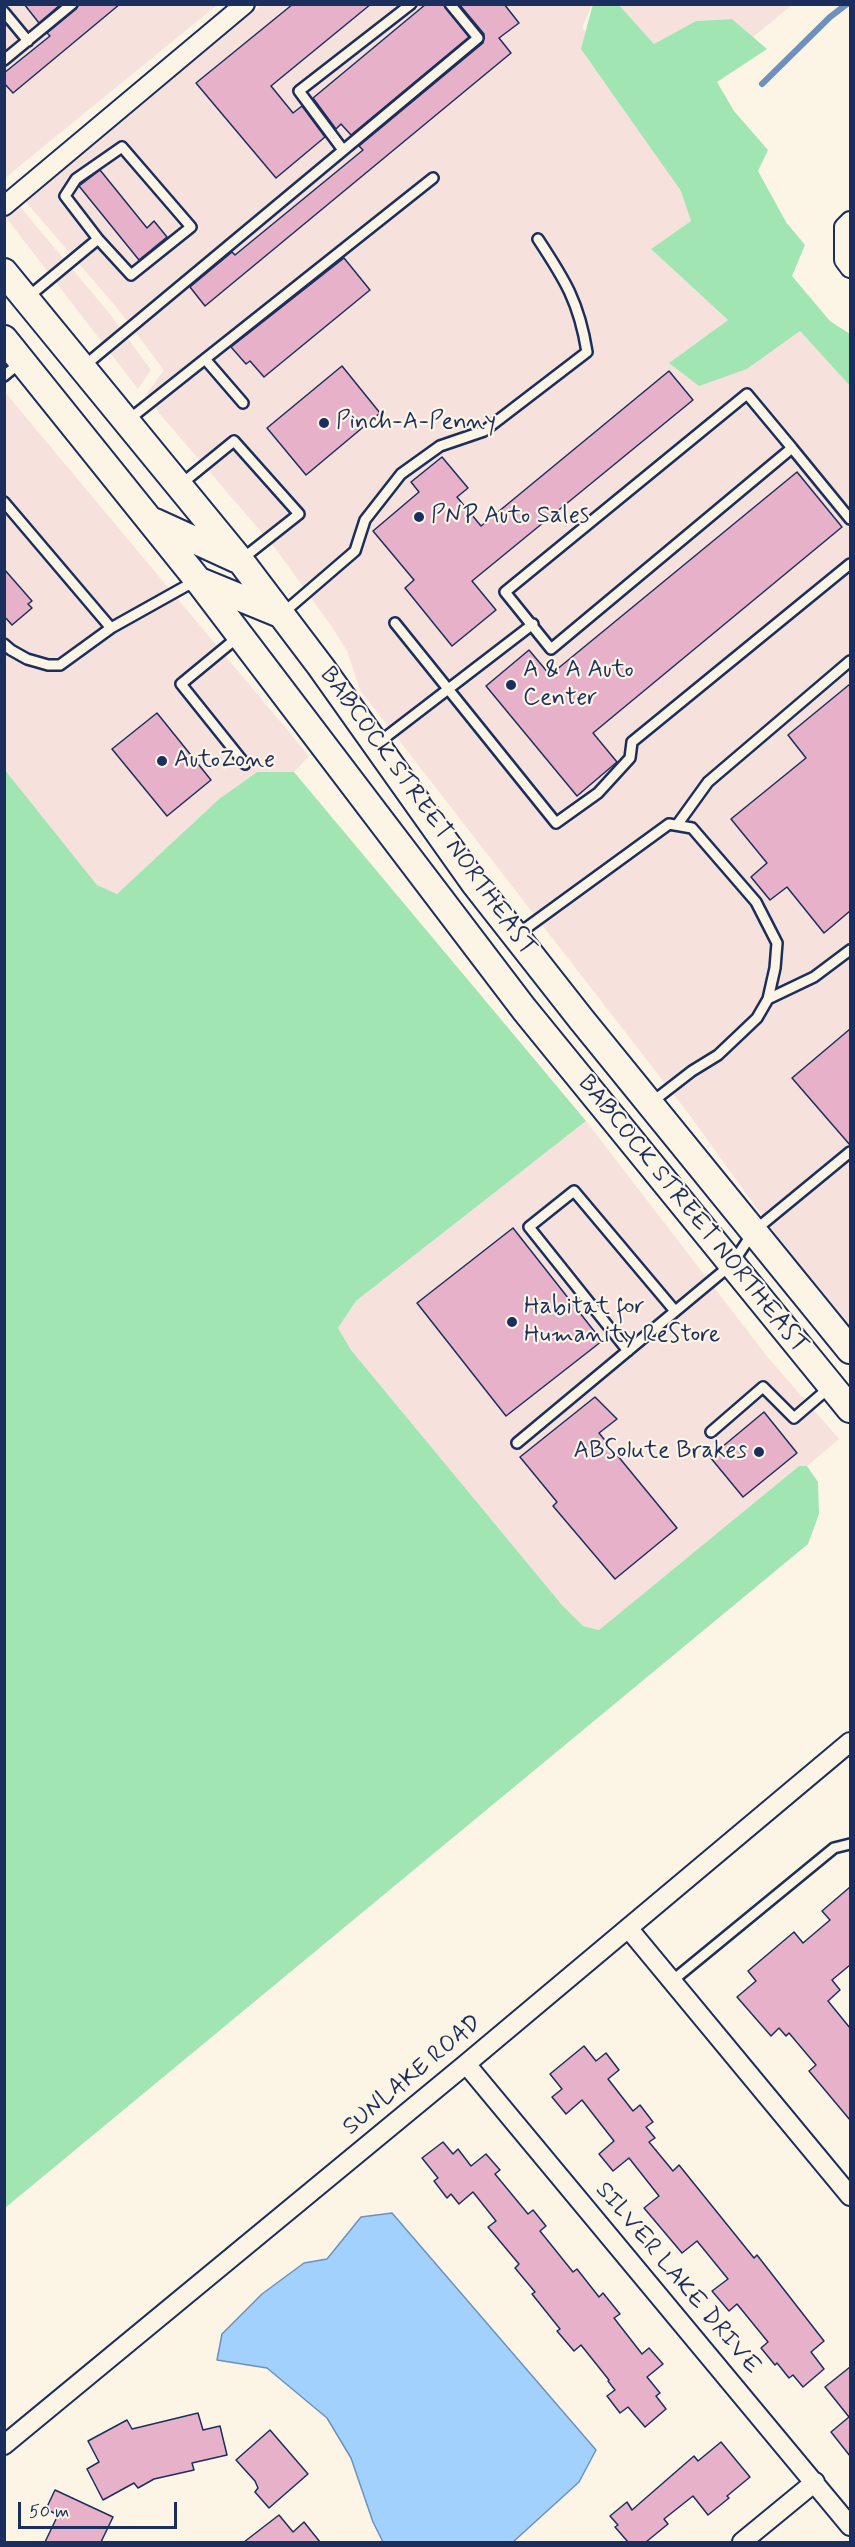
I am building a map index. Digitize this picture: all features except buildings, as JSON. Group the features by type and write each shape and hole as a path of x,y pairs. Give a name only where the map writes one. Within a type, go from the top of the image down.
{"main road":[{"name":"BABCOCK STREET NORTHEAST","path":"4,272 240,560 376,744 475,884 850,1350"},
{"name":"BABCOCK STREET NORTHEAST","path":"4,339 13,369 149,519 524,1009 850,1409"},
{"path":"149,519 240,560"},
{"path":"197,579 281,614"}],"street":[{"path":"4,206 245,4"},
{"path":"850,221 844,226 844,260 850,268"},
{"name":"SUNLAKE ROAD","path":"4,2445 466,2064 850,1742"},
{"path":"628,1928 850,2196"},
{"name":"SILVER LAKE DRIVE","path":"466,2064 850,2526"},
{"path":"742,2542 815,2482"}],"lane":[{"path":"4,60 72,4"},
{"path":"343,150 299,91 411,4"},
{"path":"83,367 478,38 450,4"},
{"path":"4,12 28,41"},
{"path":"122,147 191,227 131,275 98,239 65,196 76,179 122,147"},
{"path":"127,421 433,178"},
{"path":"27,299 98,239"},
{"path":"281,614 355,552 365,520 401,474 440,446 484,431 587,352 583,325 570,289 538,239"},
{"path":"205,359 243,403"},
{"path":"792,448 551,649 505,592 747,394 792,448 850,519"},
{"path":"180,485 234,441 299,514 240,560"},
{"path":"4,502 111,628"},
{"path":"395,623 556,823 598,793 630,758 632,742 850,564"},
{"path":"4,644 27,659 48,665 60,665 111,628 197,579"},
{"path":"376,744 533,624"},
{"path":"240,636 181,684 245,764"},
{"path":"677,825 708,782 850,661"},
{"path":"516,936 669,824 692,828 756,902 777,943 775,968 768,999 757,1018 738,1038 650,1104"},
{"path":"768,999 814,977 850,950"},
{"path":"517,1443 732,1264 754,1231 850,1152"},
{"path":"628,1351 529,1227 574,1191 675,1311"},
{"path":"711,1432 763,1387 794,1418 832,1386"},
{"path":"672,1981 834,1848 850,1844"}],"shaded area":[{"path":"5,5 217,5 5,178"},
{"path":"233,5 16,202 110,314 151,370 138,389 5,216 4,191"},
{"path":"261,5 592,5 582,28 589,36 582,49 682,191 691,221 651,249 728,320 669,363 747,369 800,331 850,386 850,1334 788,1258 786,1249 688,1113 360,690 347,651 275,548 159,413 147,393 164,370 117,308 26,202"},
{"path":"619,5 792,5 753,37 732,19 696,21 654,44"},
{"path":"4,391 309,756 294,772 257,772 219,799 117,894 97,885 5,770"},
{"path":"586,1121 766,1355 839,1439 807,1466 799,1466 599,1630 583,1626 562,1605 351,1350 338,1328 356,1301"}],"green space":[{"path":"593,4 619,5 654,44 696,21 732,19 767,49 717,82 734,111 768,150 758,171 786,222 805,245 792,276 830,321 850,334 850,386 800,331 747,369 699,386 669,363 728,320 651,249 691,221 681,191 581,49"},
{"path":"5,770 97,885 117,894 219,799 257,772 294,772 586,1121 356,1301 338,1328 351,1350 562,1605 583,1626 599,1630 799,1466 807,1466 818,1482 819,1514 808,1544 5,2208"}],"water":[{"path":"392,2213 596,2450 579,2482 513,2542 383,2542 373,2522 351,2458 327,2418 267,2368 217,2360 222,2334 262,2294 304,2263 327,2259 361,2217"}],"waterway":[{"path":"762,84 830,17 847,4"}],"place":[{"name":"Pinch-A-Penny","path":"324,423"},
{"name":"PNP Auto Sales","path":"419,517"},
{"name":"A & A Auto Center","path":"511,685"},
{"name":"AutoZone","path":"162,761"},
{"name":"Habitat for Humanity ReStore","path":"512,1322"},
{"name":"ABSolute Brakes","path":"759,1452"}]}
